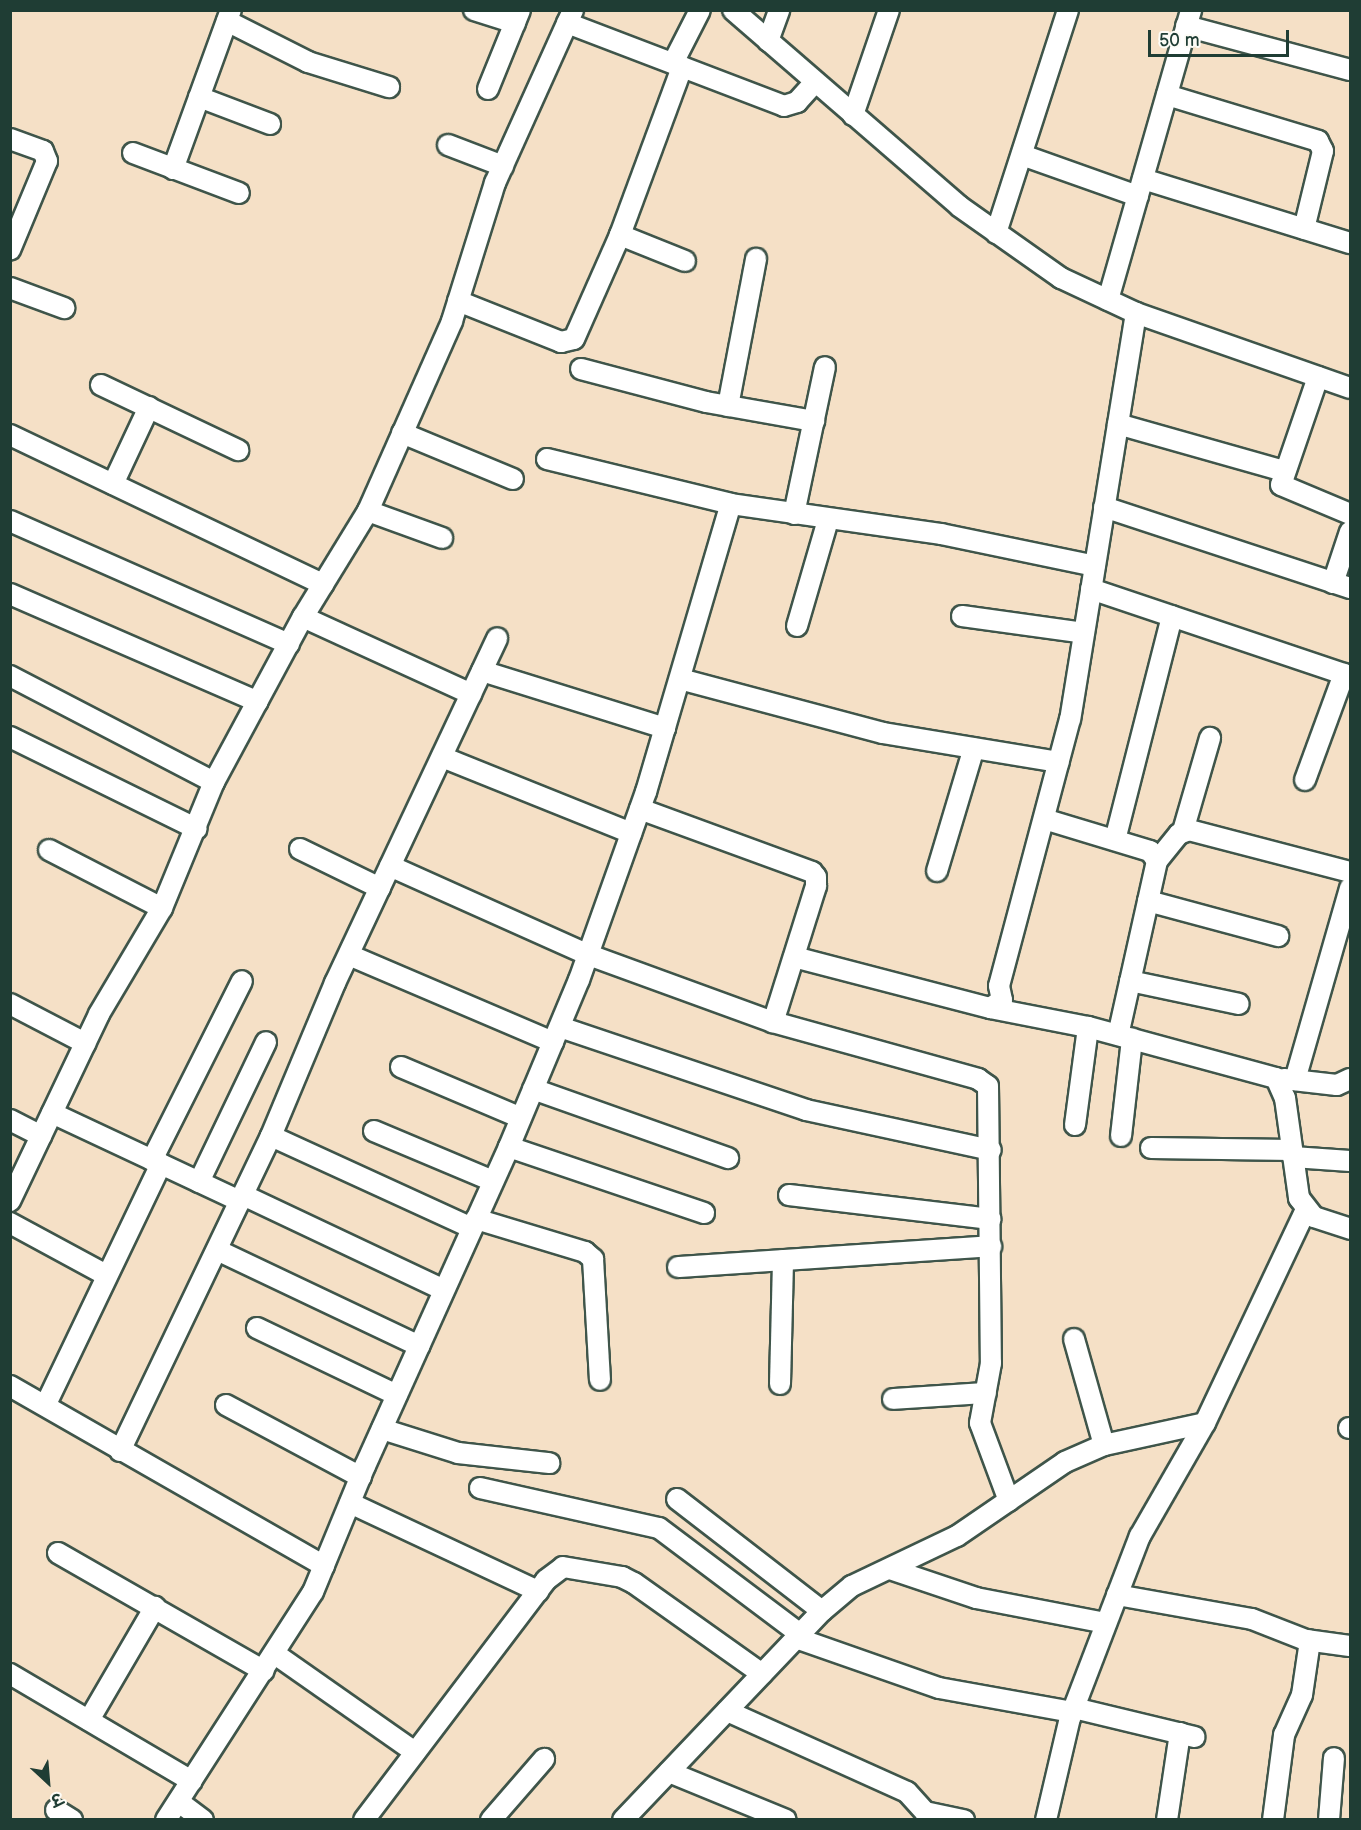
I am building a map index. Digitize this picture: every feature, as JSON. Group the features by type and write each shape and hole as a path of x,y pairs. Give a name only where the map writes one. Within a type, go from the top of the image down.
{"street":[{"path":"474,10 518,17 488,89"},
{"path":"458,301 568,342 579,333 620,235 678,65 700,10"},
{"path":"733,10 959,206 1061,278 1136,312 1350,388"},
{"path":"768,41 779,10"},
{"path":"853,115 889,10"},
{"path":"996,232 1068,10"},
{"path":"173,169 199,97 224,15 308,62 389,87"},
{"path":"10,1201 85,1043 162,908 197,829 214,782 303,617 368,511 458,301 503,166 570,17 678,65 784,106 797,102 815,82"},
{"path":"1108,300 1189,18 1350,70"},
{"path":"1167,95 1318,141 1323,152 1304,229"},
{"path":"199,97 270,124"},
{"path":"10,139 43,151 47,161 10,250"},
{"path":"448,145 503,166"},
{"path":"133,153 239,193"},
{"path":"1022,156 1350,243"},
{"path":"620,235 685,261"},
{"path":"728,406 756,259"},
{"path":"10,288 64,308"},
{"path":"990,1008 1002,1000 999,986 1059,762 1084,633 1136,312"},
{"path":"794,514 825,367"},
{"path":"581,369 728,406 814,421"},
{"path":"1318,377 1281,480 1285,490 1350,514"},
{"path":"100,385 238,450"},
{"path":"112,484 149,407"},
{"path":"1118,424 1284,471"},
{"path":"402,433 513,480"},
{"path":"10,435 323,584"},
{"path":"547,459 731,504 828,520 941,534 1095,566"},
{"path":"166,1820 313,1592 382,1429 509,1147 589,955 640,809 731,504"},
{"path":"1104,507 1342,586 1350,532"},
{"path":"368,511 442,538"},
{"path":"10,520 289,644"},
{"path":"797,626 828,520"},
{"path":"1091,589 1347,675 1305,780"},
{"path":"10,594 258,702"},
{"path":"962,616 1084,633"},
{"path":"1115,840 1172,616"},
{"path":"303,617 471,694"},
{"path":"120,1451 271,1136 349,955 497,638"},
{"path":"482,671 665,728"},
{"path":"10,676 214,782"},
{"path":"680,680 864,729 1059,762"},
{"path":"10,737 197,829"},
{"path":"1121,1136 1130,981 1157,861 1183,831 1210,738"},
{"path":"937,871 974,748"},
{"path":"441,757 631,833"},
{"path":"640,809 812,872 816,886 773,1022"},
{"path":"1044,819 1150,851 1157,861"},
{"path":"1183,831 1350,872"},
{"path":"300,849 380,888"},
{"path":"50,850 162,908"},
{"path":"390,866 589,955 773,1022 984,1082 990,1091 991,1363 980,1423 1009,1501"},
{"path":"1350,888 1286,1079 1285,1098 1299,1198 1305,1211 1350,1229"},
{"path":"1148,901 1278,936"},
{"path":"349,955 556,1034 806,1110 991,1150"},
{"path":"794,957 990,1008 1088,1027 1286,1079 1348,1082"},
{"path":"46,1404 242,981"},
{"path":"1130,981 1239,1004"},
{"path":"10,1004 85,1043"},
{"path":"1075,1125 1088,1027"},
{"path":"199,1182 266,1042"},
{"path":"401,1067 521,1118"},
{"path":"533,1089 728,1158"},
{"path":"52,1113 199,1182 242,1198 444,1290"},
{"path":"10,1120 41,1136"},
{"path":"374,1131 493,1181"},
{"path":"271,1136 474,1224 585,1252 592,1259 600,1380"},
{"path":"509,1147 704,1213"},
{"path":"1151,1148 1292,1153 1350,1161"},
{"path":"789,1195 991,1219"},
{"path":"1046,1820 1074,1710 1140,1536 1205,1423 1305,1211"},
{"path":"10,1223 106,1275"},
{"path":"678,1267 991,1246"},
{"path":"217,1250 419,1346"},
{"path":"780,1384 783,1260"},
{"path":"257,1328 397,1395"},
{"path":"1074,1339 1104,1445"},
{"path":"10,1386 46,1404 120,1451 324,1566"},
{"path":"893,1399 986,1393"},
{"path":"226,1405 361,1477"},
{"path":"623,1820 822,1611 852,1586 957,1536 1065,1462 1104,1445 1205,1423"},
{"path":"382,1429 458,1454 549,1463"},
{"path":"480,1488 659,1528 798,1636 939,1688 1074,1710 1188,1735 1167,1820"},
{"path":"677,1499 822,1611"},
{"path":"350,1503 538,1591"},
{"path":"58,1553 264,1671"},
{"path":"364,1820 538,1591 554,1571 563,1567 622,1577 762,1674"},
{"path":"890,1569 976,1598 1106,1623"},
{"path":"1117,1595 1252,1619 1310,1641 1350,1646"},
{"path":"89,1720 155,1607"},
{"path":"1274,1820 1284,1735 1302,1695 1310,1641"},
{"path":"275,1654 415,1752"},
{"path":"10,1674 192,1781"},
{"path":"727,1711 907,1792 925,1812 964,1820"},
{"path":"1329,1820 1334,1758"},
{"path":"491,1820 544,1759"},
{"path":"669,1772 786,1820"},
{"path":"179,1802 203,1820"}]}
